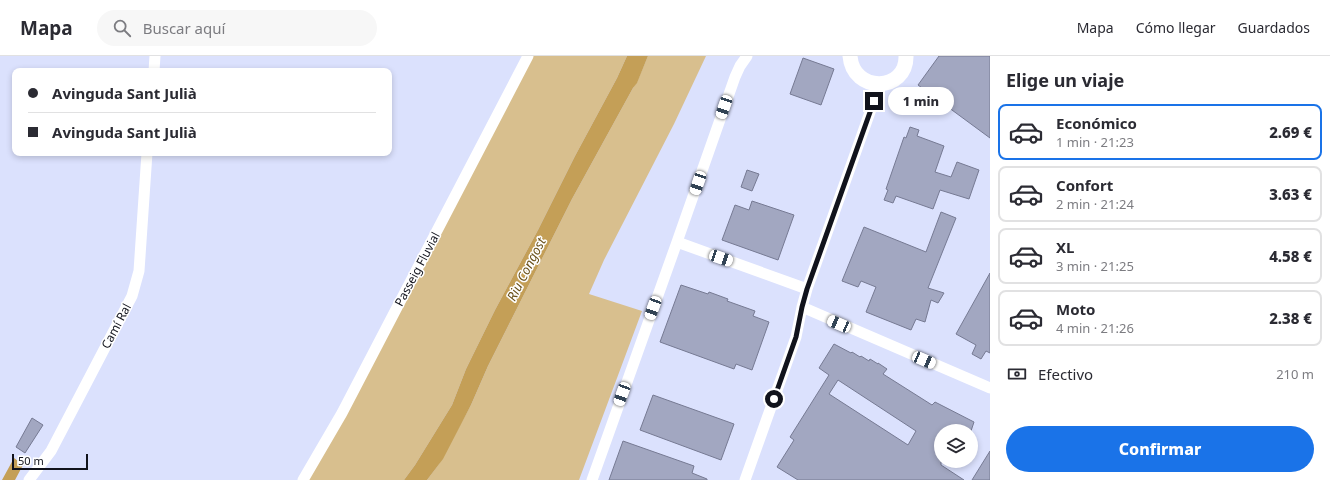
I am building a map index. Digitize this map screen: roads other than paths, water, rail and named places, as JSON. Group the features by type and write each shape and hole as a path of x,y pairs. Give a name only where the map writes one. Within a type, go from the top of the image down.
{"street":[{"path":"154,68 155,56"},
{"name":"Passeig Fluvial","path":"303,480 342,412 528,56"},
{"path":"592,480 735,77 747,56"},
{"path":"850,56 851,64 858,76 864,80 878,84 886,83 900,75 904,68 906,56"},
{"path":"745,480 796,337 807,289 874,101 878,84"},
{"name":"Camí Ral","path":"29,480 51,451 132,296 139,270 148,156"},
{"path":"677,242 807,289"},
{"path":"802,307 990,388"}],"water":[{"name":"Riu Congost","path":"627,56 648,56 637,83 572,199 443,459 427,480 404,480 452,405 466,369 495,310 617,78"},
{"path":"14,458 23,465 15,480 2,480"}]}
